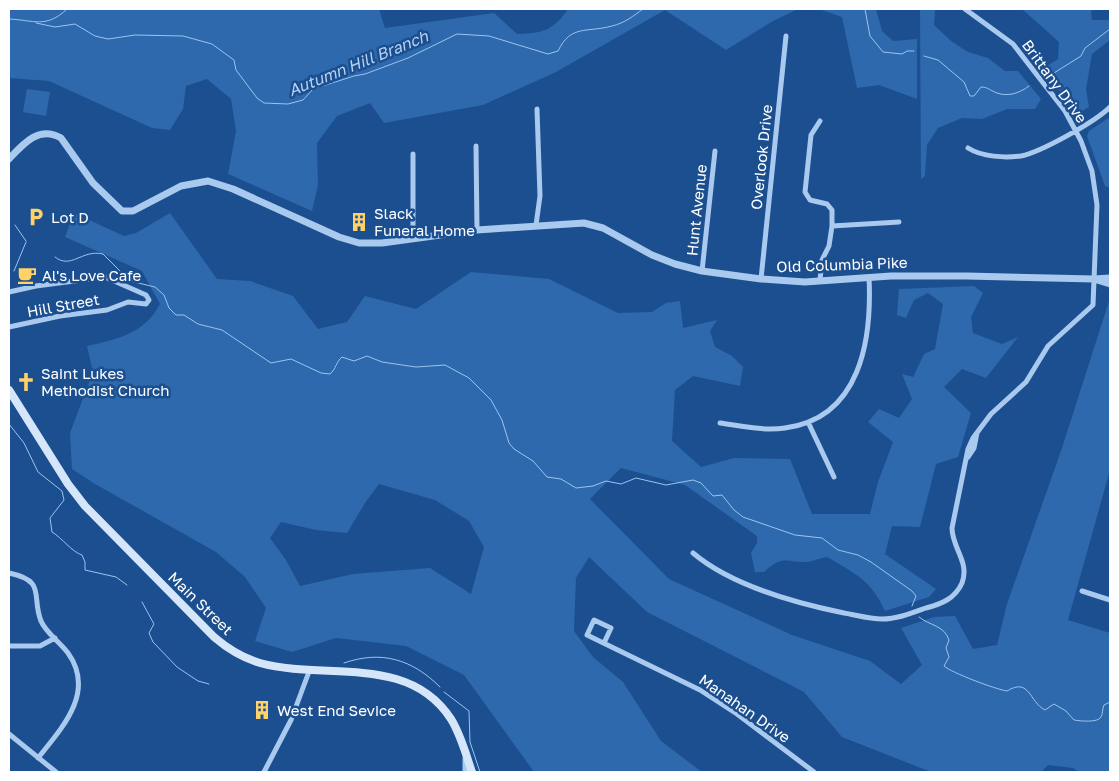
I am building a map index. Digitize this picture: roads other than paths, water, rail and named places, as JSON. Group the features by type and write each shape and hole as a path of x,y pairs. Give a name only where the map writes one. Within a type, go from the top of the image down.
{"main road":[{"name":"Main Street","path":"10,394 68,484 85,506 214,637 236,653 249,659 273,665 372,673 406,682 433,699 448,714 463,746 472,772"}],"street":[{"name":"Brittany Drive","path":"693,553 712,568 802,604 882,619 900,617 939,604 955,593 964,576 963,560 953,540 952,528 970,445 991,414 1020,389 1048,346 1091,308 1097,222 1095,192 1086,153 1076,130 1052,94 1013,44 965,9"},
{"name":"Overlook Drive","path":"761,279 786,36"},
{"path":"968,148 985,155 1023,156 1076,130 1110,107"},
{"path":"536,225 540,196 537,109"},
{"path":"820,121 811,135 805,192 810,200 830,207 833,213 829,246 822,260 820,280"},
{"name":"Old Columbia Pike","path":"9,159 28,140 39,134 53,133 65,142 89,177 108,200 127,212 139,209 180,186 208,181 233,189 350,240 373,244 413,237 570,222 593,224 663,260 702,271 761,279 820,280 869,277 967,276 1110,278"},
{"path":"476,146 477,230"},
{"name":"Hunt Avenue","path":"702,271 716,151"},
{"path":"413,237 414,154"},
{"path":"832,226 899,222"},
{"name":"Hill Street","path":"9,292 36,286 105,277 146,295 149,300 144,304 128,302 100,312 60,316 9,327"},
{"path":"720,423 773,429 808,422 832,407 841,398 860,366 870,321 869,277"},
{"name":"Old Columbia Pike","path":"1094,279 1110,284"},
{"path":"808,422 834,477"},
{"path":"9,573 23,576 33,585 38,598 40,618 43,625 69,654 75,667 78,682 78,697 67,722 38,758"},
{"path":"1082,592 1110,600"},
{"name":"Manahan Drive","path":"604,643 611,628 594,620 587,635 712,697 814,772"},
{"path":"9,646 40,646 55,638"},
{"path":"264,772 291,720 310,669"},
{"path":"9,734 56,772"},
{"path":"463,746 466,772"}],"waterway":[{"name":"Autumn Hill Branch","path":"9,19 33,22 46,21 53,19 67,9"},
{"name":"Autumn Hill Branch","path":"36,23 55,27 75,24 95,36 108,39 135,35 183,36 212,44 234,60 236,70 257,98 264,103 288,104 303,100 313,89 365,74 408,58 457,34 489,36 548,54 558,51 563,42 574,33 617,25 643,9"},
{"name":"Autumn Hill Branch","path":"865,9 870,36 883,52 902,54 907,51 914,51"},
{"path":"1054,73 1081,56 1085,48 1110,29"},
{"path":"924,56 938,60 964,82 970,96 974,96 981,87 1005,95 1022,91 1029,86"},
{"path":"15,225 26,241"},
{"path":"14,271 26,242"},
{"path":"55,257 66,261 89,254 103,254 130,281 155,287 164,295 169,308 176,315 184,315 198,324 222,330 271,363 291,359 321,373 330,374 342,357 354,361 367,356 382,362 416,367 445,365 469,378 491,400 502,420 509,443 514,449 533,461 547,477 561,479 576,488 593,486 606,481 621,484 636,478 666,485 693,480 701,483 713,496 722,495 734,510 743,517 795,535 822,538 838,550 858,555 871,562 912,591 916,596 912,606"},
{"path":"9,424 24,443 38,472 62,491 64,500 50,518 52,532 74,551 82,555 85,562 85,570 116,577 127,585"},
{"path":"142,602 154,624 149,633 153,642 177,667 198,681 209,684"},
{"path":"919,617 944,631 947,635 949,640 946,648 949,657 944,666 956,673 1007,691 1020,687 1029,692 1045,710 1054,704 1066,711 1074,720 1089,721 1099,719 1102,716 1104,705 1110,702"},
{"path":"344,663 358,659 383,657 407,664 429,677 440,687"},
{"path":"444,692 469,711 470,742 480,772"}],"place":[{"name":"Lot D","path":"36,217"},
{"name":"Slack Funeral Home","path":"359,222"},
{"name":"Al's Love Cafe","path":"27,275"},
{"name":"Saint Lukes Methodist Church","path":"26,382"},
{"name":"West End Sevice","path":"262,710"}]}
